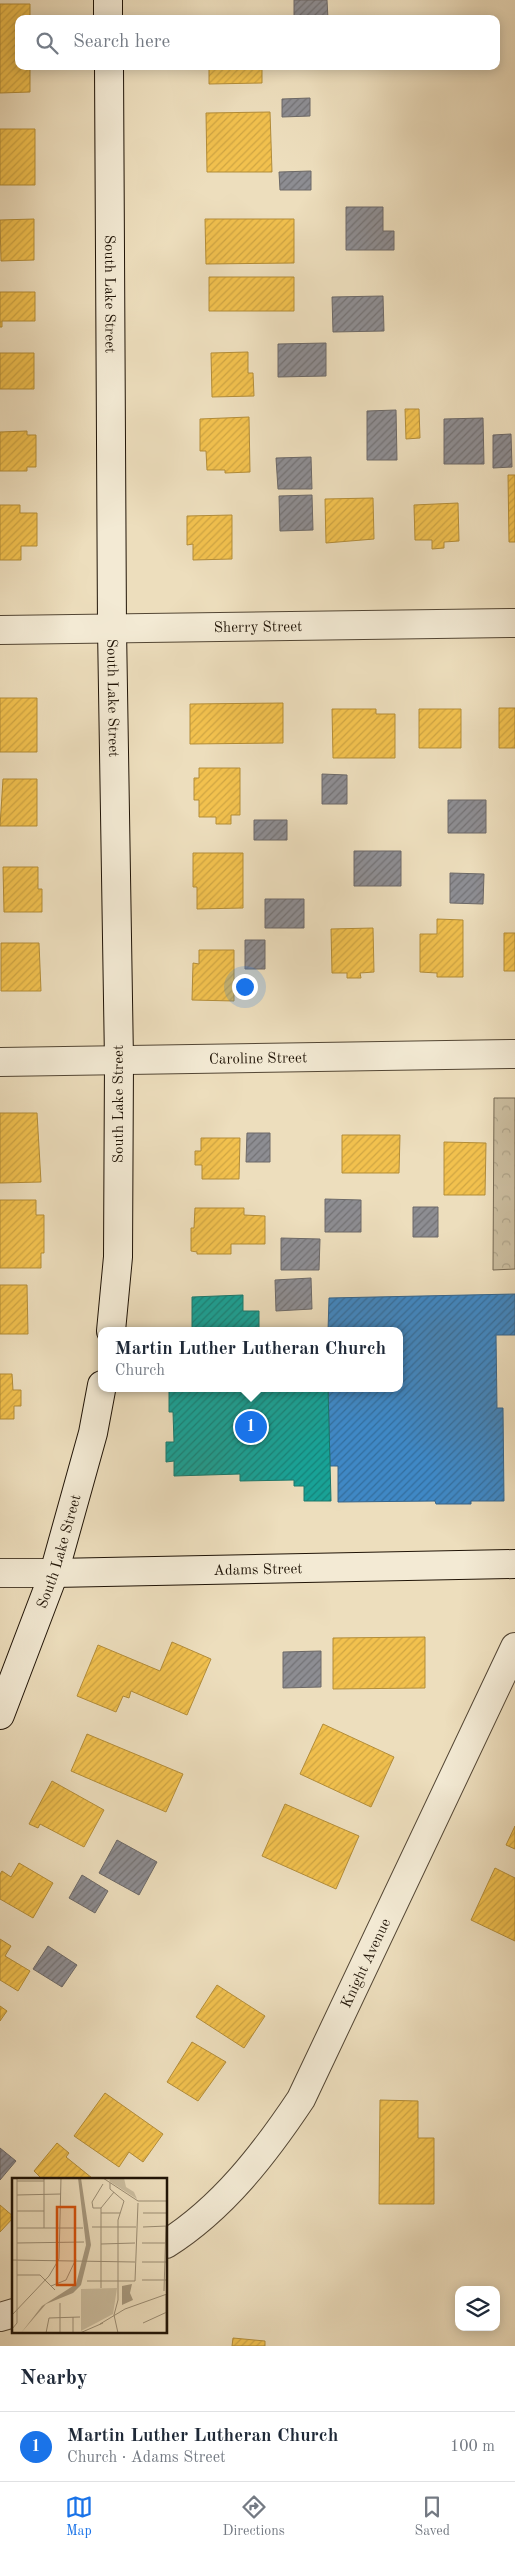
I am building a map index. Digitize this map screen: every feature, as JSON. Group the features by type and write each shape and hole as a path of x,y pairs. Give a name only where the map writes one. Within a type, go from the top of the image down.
{"street":[{"path":"108,0 108,15"},
{"name":"South Lake Street","path":"109,70 112,628 118,1060 118,1257 111,1327"},
{"name":"Sherry Street","path":"0,630 515,623"},
{"name":"Caroline Street","path":"0,1062 515,1054"},
{"name":"South Lake Street","path":"0,1715 54,1573 92,1433 100,1392"},
{"name":"Adams Street","path":"0,1574 515,1564"},
{"name":"Knight Avenue","path":"168,2242 210,2210 244,2176 275,2139 301,2099 515,1647"}],"green space":[{"path":"494,1098 515,1098 515,1269 493,1270"}],"building: Homes":[{"path":"0,4 30,4 30,15 15,15 15,70 30,70 30,92 0,93"},
{"path":"209,70 262,70 262,83 209,84"},
{"path":"270,112 272,172 207,172 206,113"},
{"path":"0,129 35,129 35,185 0,185"},
{"path":"34,219 34,260 1,261 0,220"},
{"path":"205,219 294,219 294,263 206,264"},
{"path":"209,277 294,277 294,311 209,311"},
{"path":"0,292 35,292 35,321 2,321 2,327 0,327"},
{"path":"248,352 248,373 253,373 254,396 212,397 211,353"},
{"path":"0,353 34,353 34,389 0,389"},
{"path":"405,409 419,409 420,438 406,439"},
{"path":"249,417 250,472 225,473 225,470 207,470 206,451 200,451 200,419"},
{"path":"27,431 27,435 36,435 36,467 27,467 27,471 0,471 0,432"},
{"path":"508,475 515,475 515,542 509,542"},
{"path":"373,498 374,539 326,543 325,499"},
{"path":"458,503 459,541 444,542 444,548 432,549 432,540 415,540 414,505"},
{"path":"0,505 20,505 20,513 37,513 37,546 21,546 21,560 0,560"},
{"path":"232,515 232,559 193,560 193,544 187,545 187,516"},
{"path":"0,698 37,698 37,752 0,752"},
{"path":"283,703 283,743 190,744 190,704"},
{"path":"499,708 515,708 515,748 499,748"},
{"path":"332,709 376,709 376,714 395,714 395,758 333,758"},
{"path":"419,709 461,709 461,748 419,748"},
{"path":"199,768 240,768 240,815 231,815 231,824 216,824 216,817 199,817 199,800 194,800 194,778 199,778"},
{"path":"3,779 37,779 37,826 0,826"},
{"path":"193,853 243,853 243,908 197,909 197,887 193,887"},
{"path":"3,867 38,867 38,889 42,889 42,912 4,912"},
{"path":"437,919 463,920 463,977 437,977 437,973 420,972 420,934 437,934"},
{"path":"373,928 374,972 360,973 361,978 347,978 347,973 332,973 331,929"},
{"path":"504,933 515,933 515,971 504,971"},
{"path":"1,943 39,943 41,991 1,991"},
{"path":"199,950 234,950 234,1001 192,1000 193,963 199,964"},
{"path":"0,1113 37,1113 41,1182 0,1183"},
{"path":"342,1135 400,1135 399,1173 342,1173"},
{"path":"201,1138 240,1138 239,1179 202,1179 202,1165 195,1165 195,1151 201,1151"},
{"path":"444,1142 486,1143 485,1195 444,1195"},
{"path":"0,1200 36,1200 36,1215 44,1215 44,1253 41,1253 41,1268 0,1268"},
{"path":"195,1208 244,1208 244,1215 265,1216 265,1244 231,1244 231,1254 197,1254 197,1252 191,1251 191,1228 194,1228"},
{"path":"0,1285 27,1285 28,1334 0,1334"},
{"path":"0,1374 12,1374 13,1390 21,1390 21,1406 14,1406 14,1419 0,1419"},
{"path":"425,1637 425,1688 333,1689 333,1638"},
{"path":"172,1642 211,1659 187,1715 131,1691 129,1698 123,1696 116,1712 77,1696 98,1645 160,1671"},
{"path":"323,1724 394,1757 371,1807 300,1774"},
{"path":"87,1734 183,1774 166,1812 71,1771"},
{"path":"52,1781 104,1810 84,1847 40,1824 38,1828 29,1824"},
{"path":"285,1804 359,1836 336,1889 262,1856"},
{"path":"515,1826 515,1849 506,1845"},
{"path":"19,1863 53,1883 33,1918 0,1899 0,1874 2,1871 11,1877"},
{"path":"495,1868 515,1878 515,1941 471,1920"},
{"path":"0,1939 11,1946 5,1956 30,1971 18,1991 0,1980"},
{"path":"217,1985 265,2016 244,2048 196,2017"},
{"path":"0,2006 7,2011 0,2021"},
{"path":"192,2042 226,2062 198,2101 167,2082"},
{"path":"105,2093 163,2134 143,2162 129,2152 119,2167 74,2136"},
{"path":"380,2100 418,2101 418,2138 434,2138 434,2204 379,2204"},
{"path":"57,2143 69,2153 66,2157 92,2178 41,2178 34,2171"},
{"path":"0,2205 12,2215 12,2219 0,2232"},
{"path":"233,2338 265,2341 265,2346 232,2346"}],"building: Schools":[{"path":"515,1294 515,1335 496,1335 497,1408 503,1408 504,1501 471,1501 471,1504 436,1504 435,1501 338,1502 338,1466 330,1466 328,1392 403,1392 403,1327 328,1327 329,1298"}],"building: Public":[{"path":"243,1295 243,1311 259,1311 259,1327 192,1327 192,1297"},
{"path":"169,1392 328,1392 331,1501 304,1501 304,1486 294,1486 294,1480 240,1481 240,1474 174,1476 174,1461 166,1462 166,1442 174,1442 173,1412 169,1412"}],"building: Industry":[{"path":"294,0 327,0 328,15 294,15"},
{"path":"310,98 310,116 282,117 282,99"},
{"path":"311,171 311,190 280,190 279,172"},
{"path":"346,207 383,207 383,231 394,231 394,250 346,250"},
{"path":"383,296 384,331 333,332 332,297"},
{"path":"326,343 326,376 278,377 278,344"},
{"path":"396,410 397,460 367,460 367,411"},
{"path":"483,418 484,464 444,464 444,419"},
{"path":"511,434 512,467 493,468 493,435"},
{"path":"311,457 312,489 278,489 276,458"},
{"path":"312,495 313,530 280,531 279,496"},
{"path":"322,774 347,775 347,804 322,804"},
{"path":"448,800 486,800 486,833 448,833"},
{"path":"254,820 287,820 287,840 254,840"},
{"path":"354,851 401,851 401,886 354,886"},
{"path":"450,873 484,874 483,904 450,903"},
{"path":"265,899 304,899 304,928 265,928"},
{"path":"245,940 265,940 265,969 245,969"},
{"path":"247,1133 270,1133 270,1162 246,1162"},
{"path":"325,1199 361,1200 361,1232 325,1232"},
{"path":"413,1207 438,1207 438,1237 413,1237"},
{"path":"281,1238 320,1239 319,1270 281,1270"},
{"path":"311,1278 312,1309 276,1311 275,1280"},
{"path":"321,1651 321,1687 283,1688 283,1652"},
{"path":"117,1840 157,1862 139,1895 99,1873"},
{"path":"82,1875 108,1891 95,1913 69,1898"},
{"path":"48,1946 77,1965 62,1987 33,1969"},
{"path":"0,2148 16,2161 0,2180"}],"place":[{"name":"Martin Luther Lutheran Church","path":"251,1427"}]}
